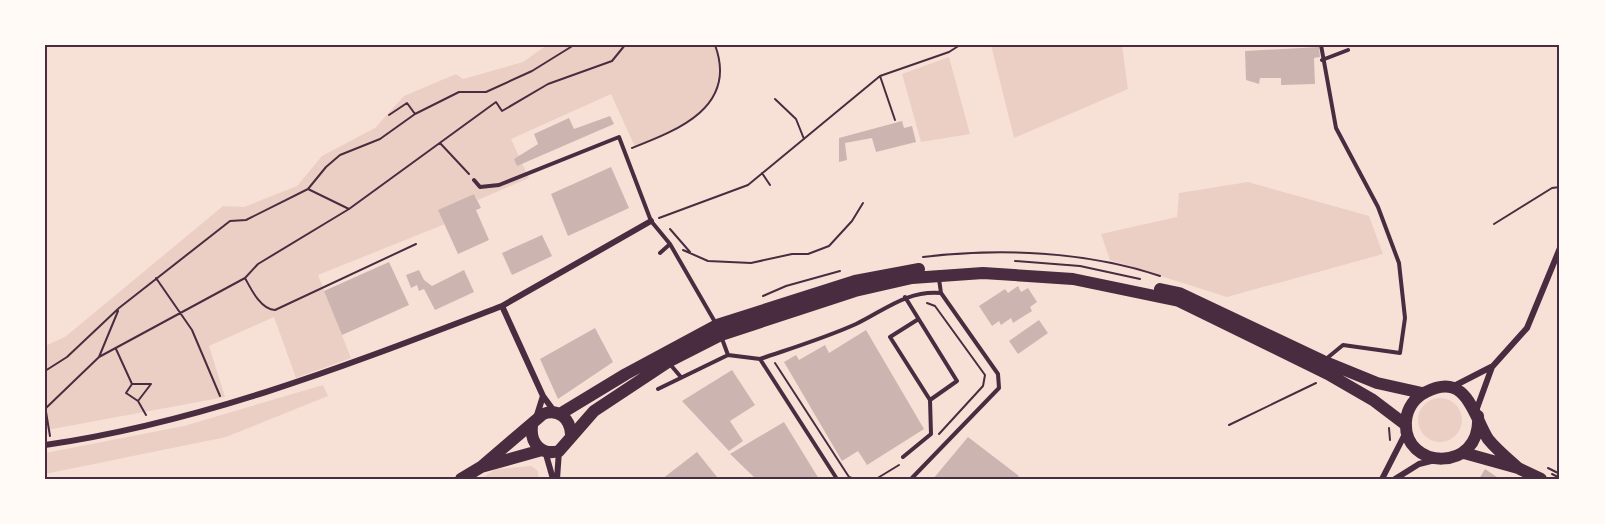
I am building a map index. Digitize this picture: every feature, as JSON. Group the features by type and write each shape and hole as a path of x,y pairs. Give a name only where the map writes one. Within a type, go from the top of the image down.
{"main road":[{"path":"557,413 626,374 719,330 812,293 911,270 1015,267 1073,272 1179,292 1323,361 1377,383 1422,393 1441,387 1451,388 1462,393 1477,413 1489,440 1518,468"},
{"path":"481,467 543,451 559,451 568,442 571,434 594,411 719,330 855,291 912,278 983,273 1073,279 1179,301 1328,374 1373,400 1406,428 1414,446 1421,452 1438,459 1447,459 1464,453 1518,468 1541,479"},
{"path":"1406,428 1410,407 1422,393"},
{"path":"461,479 481,467 509,441 549,412 557,413 566,419 571,434"},
{"path":"1464,453 1476,436 1477,413"},
{"path":"534,422 534,442 543,451"}],"street":[{"path":"48,444 151,422 299,383 502,306 651,221"},
{"path":"1451,388 1492,367 1527,328 1560,248"},
{"path":"502,306 543,396 557,413"},
{"path":"1477,413 1492,367"},
{"path":"534,422 543,396"},
{"path":"1382,479 1406,428"},
{"path":"543,451 555,479"},
{"path":"555,479 559,451"},
{"path":"1395,479 1419,464 1438,459"}],"lane":[{"path":"1321,45 1336,128 1378,207 1399,263 1405,318 1401,352 1343,345 1323,361"},
{"path":"1323,60 1348,50"},
{"path":"474,180 480,187 499,185 619,137 651,221 669,244 719,330 728,355"},
{"path":"660,252 669,244"},
{"path":"911,479 999,388 998,374 941,293 939,276"},
{"path":"658,389 680,376 728,355 760,359 855,324 905,297 925,292 941,293"},
{"path":"905,297 917,320 957,381 930,400"},
{"path":"903,457 931,434 930,400 890,337 917,320"},
{"path":"760,359 837,479"},
{"path":"668,362 680,376"}],"path":[{"path":"45,371 67,357 119,308 230,221 246,220 309,189 334,159 357,146 380,139 415,114 459,92 486,92 532,71 574,45"},
{"path":"48,444 45,407 99,357 245,278 258,264 349,209 496,102 502,111 548,84 612,61 625,45"},
{"path":"624,152 692,121 711,104 718,80 716,45"},
{"path":"651,221 748,185 880,76 949,52 960,45"},
{"path":"1266,46 1271,45"},
{"path":"880,76 895,120"},
{"path":"775,99 796,119 804,139"},
{"path":"389,115 407,102 415,114"},
{"path":"440,143 474,180"},
{"path":"762,173 770,185"},
{"path":"1494,224 1552,188 1560,187"},
{"path":"309,189 349,209"},
{"path":"669,244 708,261 751,263 792,254 808,254 830,246 852,221 863,203"},
{"path":"245,278 253,292 267,308 275,310 416,244"},
{"path":"1013,261 1080,266 1151,281"},
{"path":"156,278 192,330 223,404"},
{"path":"925,292 927,303 935,306 986,375 983,386 935,438"},
{"path":"99,357 119,308"},
{"path":"116,349 132,384"},
{"path":"775,363 849,477 855,479"},
{"path":"1229,425 1257,414 1328,374"},
{"path":"132,384 151,384 138,401"},
{"path":"132,384 126,392 138,401 151,422"},
{"path":"876,479 900,465"}],"shaded area":[{"path":"547,45 715,45 718,62 716,89 710,102 690,121 635,147 611,94 511,139 529,178 478,200 474,194 439,210 445,224 318,275 351,358 296,378 274,317 209,346 225,397 47,430 48,434 45,435 45,346 65,337 223,206 244,207 297,186 322,156 375,128 404,96 456,74 463,79 523,62"},
{"path":"991,45 1122,45 1128,89 1014,138"},
{"path":"949,57 970,134 921,142 902,74"},
{"path":"1248,182 1369,216 1383,254 1227,297 1110,260 1101,234 1177,217 1179,193"},
{"path":"323,385 328,396 226,437 45,474 45,453 184,426"},
{"path":"1440,398 1455,405 1462,420 1455,435 1440,442 1425,435 1418,420 1425,405"},
{"path":"531,466 538,471 539,479 480,479 496,469"}],"building":[{"path":"1319,47 1320,57 1314,58 1315,84 1281,85 1281,78 1260,78 1259,84 1246,80 1245,51"},
{"path":"610,116 614,124 517,166 514,159 538,144 534,134 569,118 574,129"},
{"path":"902,121 904,128 912,126 916,142 876,152 872,138 845,143 847,160 839,162 839,138"},
{"path":"611,167 629,208 568,236 551,194"},
{"path":"474,194 481,208 476,210 489,240 458,254 438,210"},
{"path":"542,235 552,256 512,275 502,253"},
{"path":"389,262 409,305 342,335 324,291"},
{"path":"419,270 424,280 432,286 464,270 474,292 435,310 424,289 419,291 417,285 411,288 406,275"},
{"path":"1018,286 1021,292 1028,288 1037,302 1030,307 1032,311 1013,323 1011,318 1001,325 999,321 992,326 979,306 1005,289 1008,293"},
{"path":"1039,320 1048,333 1018,354 1009,341"},
{"path":"595,328 613,362 558,399 540,359"},
{"path":"866,330 924,429 867,465 858,451 842,461 784,362 796,355 799,360 825,345 829,353"},
{"path":"732,370 755,405 730,421 743,441 729,451 682,401"},
{"path":"784,422 819,479 756,479 730,454"},
{"path":"968,437 1019,476 1016,479 933,479"},
{"path":"697,452 717,477 714,479 662,479"},
{"path":"1485,469 1500,479 1479,479"}]}
